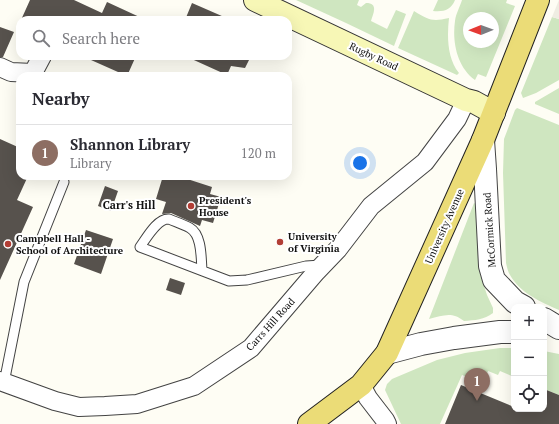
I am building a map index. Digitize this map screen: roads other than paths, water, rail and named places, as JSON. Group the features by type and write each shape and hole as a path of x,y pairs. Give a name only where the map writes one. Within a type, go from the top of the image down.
{"main road":[{"name":"Rugby Road","path":"255,0 289,16"},
{"name":"University Avenue","path":"308,424 361,385 387,352 483,140 538,0"},
{"name":"Rugby Road","path":"292,18 466,100 474,102 494,113"}],"street":[{"path":"34,72 40,60"},
{"path":"0,68 16,72"},
{"name":"Carrs Hill Road","path":"2,382 55,401 79,407 137,404 194,386 251,348 322,265 338,249 371,206 425,162 457,119 466,100"},
{"name":"McCormick Road","path":"483,140 490,266 494,280 511,311"},
{"name":"McCormick Road","path":"387,352 454,338 511,317"},
{"path":"547,321 559,328"},
{"path":"547,336 559,338"},
{"path":"361,385 368,398 387,424"}],"lane":[{"path":"2,382 24,282 64,182"},
{"path":"202,270 199,241 196,234 191,229 169,219 159,222 140,247 229,281 247,280 306,266 322,265"}],"place":[{"name":"President's House","path":"191,206"},
{"name":"University of Virginia","path":"280,242"},
{"name":"Campbell Hall - School of Architecture","path":"8,244"},
{"name":"Shannon Library","path":"477,401"}],"district":[{"name":"Carr's Hill","path":"129,205"}]}
